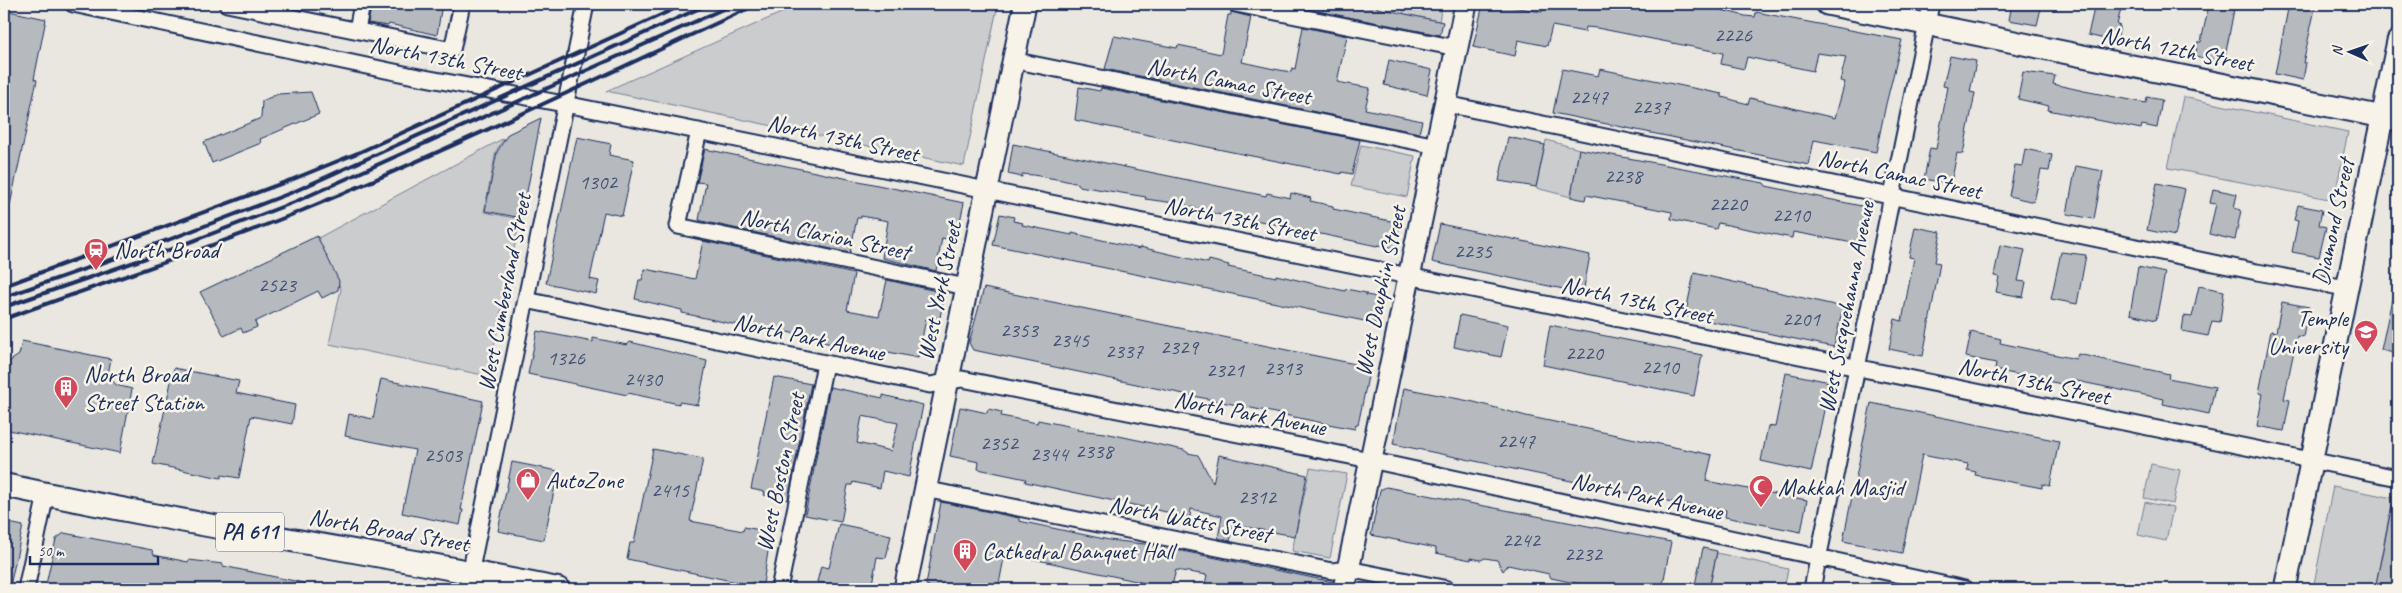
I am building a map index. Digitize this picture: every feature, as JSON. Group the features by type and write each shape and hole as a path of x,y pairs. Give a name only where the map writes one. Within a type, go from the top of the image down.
{"main road":[{"name":"North Broad Street","path":"4,484 468,580 558,589"}],"street":[{"name":"North 13th Street","path":"73,4 147,11 409,75 566,104 2398,478"},
{"name":"North 13th Street","path":"227,4 261,7 452,50 462,4"},
{"path":"357,30 362,4"},
{"name":"West Cumberland Street","path":"468,580 586,4"},
{"name":"West York Street","path":"905,589 1024,4"},
{"path":"1236,4 1457,48"},
{"name":"West Dauphin Street","path":"1346,579 1466,4"},
{"name":"North 12th Street","path":"1827,4 2390,118"},
{"name":"West Susquehanna Avenue","path":"1812,589 1931,4"},
{"name":"Diamond Street","path":"2284,589 2346,288 2390,118 2398,41"},
{"name":"North Camac Street","path":"1012,60 1437,146"},
{"name":"North Camac Street","path":"1446,104 2257,272 2346,288"},
{"name":"North Clarion Street","path":"699,131 678,226 966,286"},
{"name":"North Park Avenue","path":"526,300 930,385 962,379 1370,460 1965,589"},
{"name":"West Boston Street","path":"779,589 825,364"},
{"name":"North Watts Street","path":"924,489 1332,571 1346,579 1448,589"},
{"path":"26,589 46,494"}],"shaded area":[{"path":"801,4 998,4 964,166 606,91"},
{"path":"1405,4 1442,4 1439,22 1403,14"},
{"path":"2183,97 2348,132 2334,200 2168,168"},
{"path":"504,138 496,151 484,212 520,219 488,376 329,344 341,289 318,238"},
{"path":"1546,140 1579,149 1571,197 1536,188"},
{"path":"1361,145 1415,156 1407,197 1351,186"},
{"path":"2151,464 2180,470 2173,504 2144,498"},
{"path":"1310,468 1347,474 1330,558 1292,551"},
{"path":"2333,486 2398,499 2398,518 2389,516 2375,589 2313,589"},
{"path":"2145,502 2173,508 2166,541 2138,535"},
{"path":"1717,553 1788,569 1784,589 1744,587 1743,589 1709,589"}],"building":[{"path":"372,4 442,4 437,35 389,24 388,26 368,23"},
{"path":"1308,4 1378,4 1377,8 1443,22 1440,35 1307,9"},
{"path":"1483,4 1496,4 1542,12 1544,4 1719,4 1718,9 1745,16 1755,17 1756,12 1902,40 1876,152 1814,140 1809,165 1553,113 1562,69 1598,76 1600,69 1722,94 1722,97 1748,104 1750,98 1835,118 1845,82 1840,81 1846,57 1817,53 1813,71 1747,57 1744,69 1721,64 1723,53 1597,28 1586,27 1585,32 1552,26 1547,46 1518,40 1515,56 1473,47"},
{"path":"2012,4 2042,4 2037,25 2009,20"},
{"path":"2095,4 2122,4 2117,25 2120,26 2117,42 2088,35"},
{"path":"2209,4 2235,4 2224,63 2195,57 2198,42 2201,42"},
{"path":"2289,4 2316,4 2303,63 2306,63 2303,80 2275,74"},
{"path":"4,10 46,19 34,79 37,80 10,205 4,205"},
{"path":"1231,12 1251,17 1242,62 1274,69 1291,72 1292,68 1295,69 1303,27 1347,36 1337,82 1370,88 1365,109 1422,121 1419,133 1105,69 1114,36 1177,48 1178,45 1221,54 1228,15 1231,15"},
{"path":"1950,56 1976,61 1970,92 1975,93 1963,154 1957,153 1951,184 1924,179 1930,148 1936,149 1948,87 1943,86"},
{"path":"1389,60 1432,70 1427,95 1384,85"},
{"path":"2023,72 2055,76 2053,84 2084,91 2146,103 2147,97 2162,100 2157,128 2142,125 2141,129 2048,110 2049,106 2018,99"},
{"path":"1079,87 1100,91 1101,88 1360,140 1352,174 1342,172 1341,174 1075,120"},
{"path":"311,92 319,114 260,139 261,143 212,163 204,142 261,118 262,101 278,94"},
{"path":"541,118 522,218 485,211 497,152 508,134"},
{"path":"577,137 611,144 609,155 634,160 622,216 604,212 590,279 599,281 596,294 546,283"},
{"path":"1508,137 1545,145 1536,187 1499,181"},
{"path":"1013,144 1266,196 1267,193 1290,198 1291,193 1311,198 1310,201 1333,206 1333,209 1400,223 1395,248 1377,246 1232,215 1232,217 1211,213 1182,204 1079,186 1079,184 1062,180 1033,175 1022,174 1022,177 1008,174"},
{"path":"705,149 964,203 957,235 953,240 942,238 936,271 882,258 888,221 861,216 861,218 857,218 850,253 699,220 706,183 697,182"},
{"path":"1579,149 1764,183 1766,186 1866,207 1859,244 1793,232 1792,238 1718,223 1716,229 1671,219 1672,212 1586,195 1585,200 1571,197"},
{"path":"2025,149 2052,155 2049,171 2041,170 2034,202 2009,196 2015,165 2022,166"},
{"path":"2076,166 2103,171 2094,219 2067,214"},
{"path":"2157,183 2185,189 2175,236 2147,230"},
{"path":"2213,189 2237,194 2234,208 2241,210 2235,240 2209,234 2216,204 2210,203"},
{"path":"2298,205 2322,210 2319,225 2326,227 2319,257 2292,252 2298,221 2294,220"},
{"path":"1000,214 1014,217 1013,221 1023,223 1022,225 1072,235 1072,233 1208,263 1209,260 1229,265 1228,267 1276,277 1276,275 1345,291 1346,289 1366,293 1366,295 1383,298 1379,324 993,245"},
{"path":"1440,224 1590,255 1583,293 1432,262"},
{"path":"1915,227 1941,232 1935,262 1940,263 1923,356 1889,349 1895,319 1902,321 1914,258 1909,257"},
{"path":"317,236 339,281 338,290 322,298 318,291 255,322 257,327 243,333 241,328 224,336 200,292"},
{"path":"703,241 854,274 847,310 879,316 887,280 945,293 939,322 926,319 918,358 838,342 838,345 827,343 816,340 816,338 738,322 737,325 682,313 682,310 635,299 639,280 642,280 645,269 695,279"},
{"path":"2000,245 2025,250 2018,281 2026,282 2023,297 1996,292 1999,277 1994,276"},
{"path":"2061,252 2086,255 2077,304 2051,299"},
{"path":"2138,267 2165,273 2156,320 2130,314"},
{"path":"1694,273 1843,307 1834,347 1685,316"},
{"path":"2199,286 2224,291 2220,322 2212,321 2208,336 2182,331 2184,316 2192,317"},
{"path":"984,288 1370,367 1358,425 1356,424 1355,429 1323,423 973,350 969,343"},
{"path":"2392,299 2398,299 2398,354 2381,350"},
{"path":"2282,302 2309,307 2303,337 2297,336 2284,399 2290,400 2284,431 2257,426 2263,394 2259,393 2271,331 2276,332"},
{"path":"1460,315 1508,325 1501,357 1454,347"},
{"path":"1550,325 1702,355 1694,396 1543,365"},
{"path":"537,331 593,342 593,338 627,345 630,342 707,361 698,405 679,402 679,404 628,393 627,395 528,374"},
{"path":"1971,332 2001,339 2000,343 2076,359 2078,354 2169,374 2168,378 2215,387 2209,414 2163,404 2164,399 2072,380 2071,386 1995,370 1996,363 1966,357"},
{"name":"North Broad Street Station","path":"22,341 111,359 108,374 116,385 132,389 120,453 4,429 4,365 19,355"},
{"path":"174,368 239,381 236,393 295,405 292,424 251,416 239,478 222,475 221,478 153,464"},
{"path":"1786,373 1830,382 1811,472 1761,461 1768,426 1775,427"},
{"path":"774,377 811,384 788,500 764,495 765,492 751,489"},
{"path":"381,379 483,401 461,510 463,510 460,525 402,513 415,450 345,436 349,414 373,419"},
{"path":"830,387 883,398 883,395 923,405 909,477 883,471 880,488 853,482 852,485 848,485 841,522 805,515","holes":["862,416 898,423 891,451 857,443"]},
{"path":"1404,388 1712,455 1706,481 1807,500 1801,532 1725,517 1726,510 1677,503 1393,444"},
{"path":"1871,403 2059,441 2050,486 2042,484 2042,488 1975,475 1976,472 1967,470 1968,464 1922,455 1902,553 1843,541"},
{"path":"960,407 987,413 988,409 1002,412 1001,416 1037,423 1038,420 1078,428 1077,430 1105,433 1184,450 1198,455 1213,483 1219,455 1307,475 1295,536 1234,525 1230,541 1218,538 1222,516 1191,509 1190,517 1025,482 1026,479 978,469 979,462 950,456"},
{"path":"653,449 703,459 690,521 743,531 744,527 771,532 763,584 752,582 752,584 746,584 627,559 630,543 634,543"},
{"name":"AutoZone","path":"512,462 558,471 544,540 498,531"},
{"path":"1386,487 1671,542 1662,589 1629,589 1630,586 1607,586 1604,589 1551,578 1549,574 1508,565 1503,571 1497,560 1471,558 1471,560 1436,553 1436,548 1371,535 1380,490"},
{"path":"941,502 1019,518 1019,521 1109,540 1153,545 1333,582 1332,589 1204,589 1207,575 1176,570 1171,589 1149,589 1150,584 1005,553 998,589 929,589 929,586 926,585"},
{"path":"2392,505 2398,505 2398,589 2375,589"},
{"path":"4,522 23,526 10,586 4,585"},
{"path":"839,524 891,535 886,558 877,557 871,589 851,589 817,582 821,566 829,568"},
{"path":"64,533 152,550 154,555 188,562 189,560 223,564 223,566 304,583 303,589 177,589 146,583 145,589 45,589 56,539"},
{"path":"1703,548 1717,551 1709,589 1694,589"}],"railway":[{"path":"4,286 291,180 360,152 685,4"},
{"path":"4,297 168,240 293,192 709,4"},
{"path":"4,307 172,249 297,201 734,4"},
{"path":"4,319 264,226 359,187 474,136 758,4"}],"place":[{"name":"North Broad","path":"96,271"},
{"name":"Temple University","path":"2366,353"},
{"name":"North Broad Street Station","path":"66,409"},
{"name":"AutoZone","path":"528,501"},
{"name":"Makkah Masjid","path":"1761,508"},
{"name":"Cathedral Banquet Hall","path":"965,572"}]}
